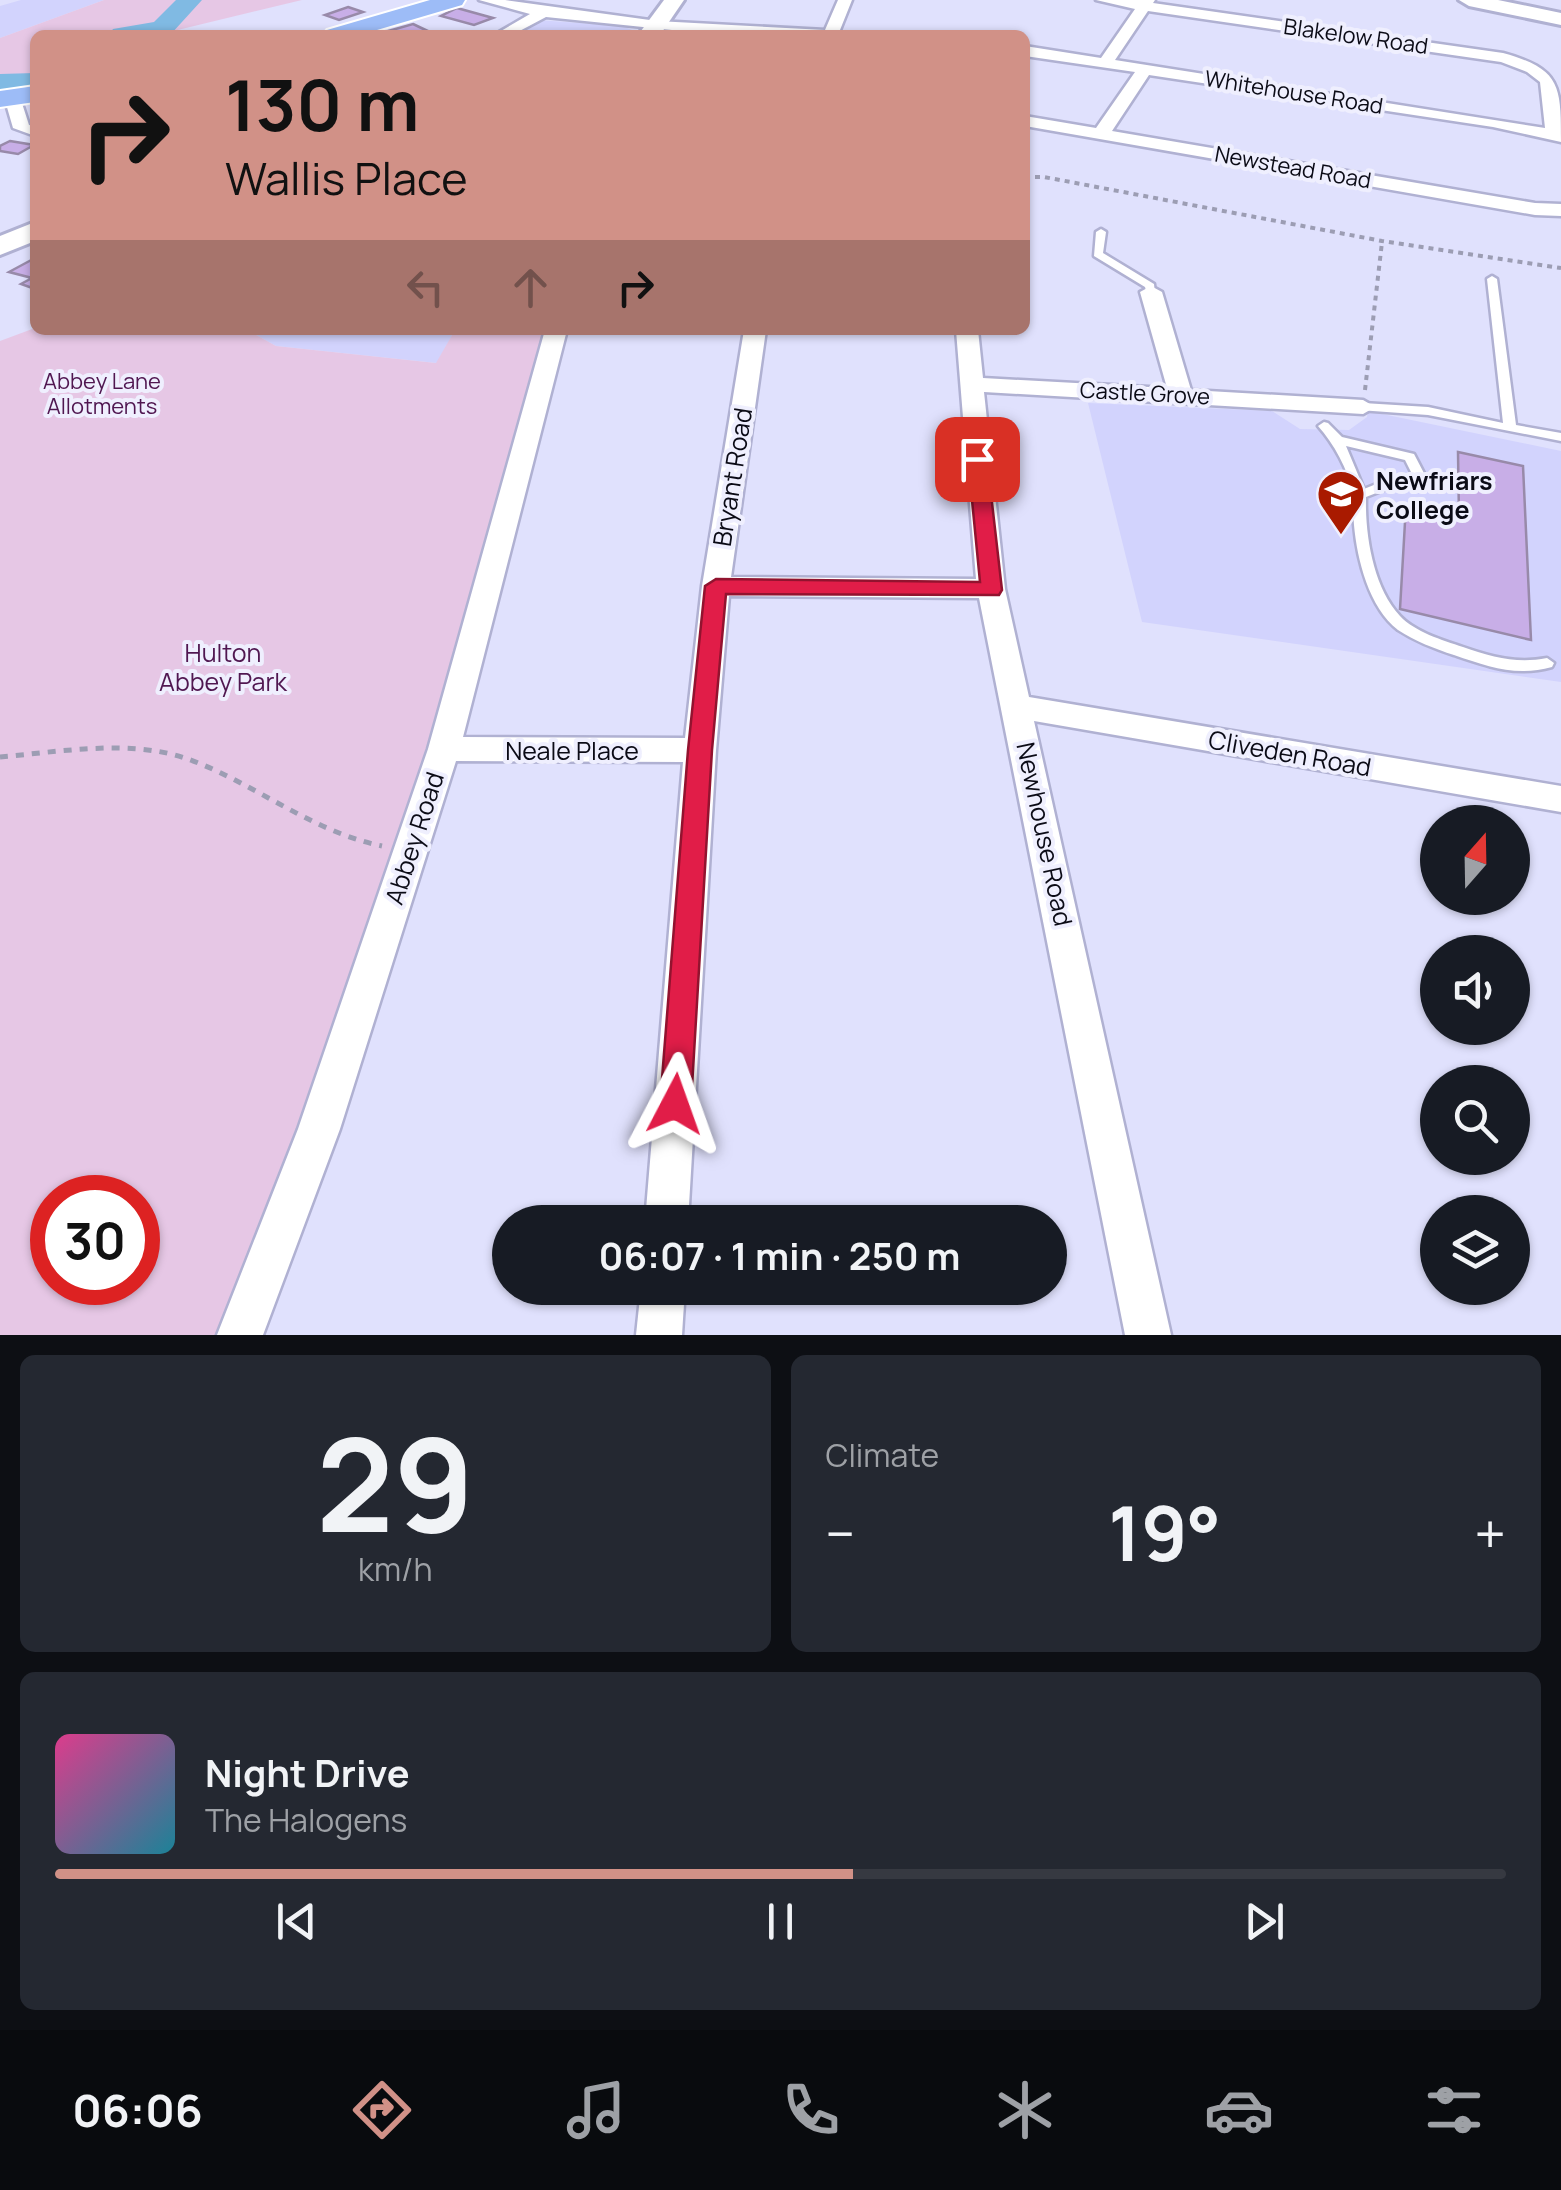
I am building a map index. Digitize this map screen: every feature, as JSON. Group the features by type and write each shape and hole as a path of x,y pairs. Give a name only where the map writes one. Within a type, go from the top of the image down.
{"main road":[{"path":"351,30 454,0"}],"street":[{"path":"486,0 541,14 682,30"},
{"path":"652,29 674,0"},
{"path":"833,30 845,0"},
{"name":"Blakelow Road","path":"1103,0 1146,3 1518,62 1542,75 1554,88 1556,135"},
{"path":"1469,0 1561,19"},
{"path":"1105,63 1146,3"},
{"path":"511,30 541,14"},
{"name":"Whitehouse Road","path":"1030,52 1556,135"},
{"path":"1101,134 1144,69"},
{"path":"16,96 22,128 30,129"},
{"name":"Newstead Road","path":"1030,122 1535,209 1561,210"},
{"path":"0,248 30,233"},
{"path":"1151,292 1181,395"},
{"name":"Abbey Road","path":"240,1335 319,1129 444,749 555,335"},
{"name":"Bryant Road","path":"668,1205 700,750 716,586 754,335"},
{"name":"Newhouse Road","path":"967,335 991,590 1019,708 1148,1335"},
{"name":"Castle Grove","path":"972,384 1181,395 1326,423 1363,406"},
{"path":"716,586 991,590"},
{"name":"Cliveden Road","path":"1019,708 1561,798"},
{"name":"Neale Place","path":"444,749 700,750"},
{"path":"659,1335 661,1305"}],"lane":[{"path":"1101,232 1098,254 1150,286 1151,292"},
{"path":"1492,278 1510,428"},
{"path":"1363,406 1428,411 1561,437"},
{"path":"1326,423 1410,456 1421,479 1386,484 1360,495"},
{"path":"1326,423 1360,495 1357,522 1378,589 1396,622 1468,657 1520,668 1547,662"}],"path":[{"path":"1030,178 1044,177 1382,241 1561,268"},
{"path":"1363,406 1382,241"},
{"path":"0,757 151,750 181,756 343,840 410,848"}],"shaded area":[{"path":"21,0 104,0 0,38 0,6"},
{"path":"537,20 623,26 632,30 518,30"},
{"path":"256,335 452,335 437,363 276,346"},
{"name":"Newfriars College","path":"1088,403 1272,411 1300,429 1349,430 1367,417 1368,411 1561,451 1561,682 1142,622"}],"green space":[{"path":"104,0 302,0 178,30 30,30 30,88 0,92 0,38"},
{"name":"Hulton Abbey Park","path":"30,330 30,335 256,335 276,346 436,363 452,335 546,335 433,748 304,1122 221,1335 0,1335 0,341"}],"building":[{"path":"348,7 363,12 339,20 325,15"},
{"path":"457,8 493,18 474,25 441,16"},
{"path":"413,24 426,30 392,30"},
{"path":"10,141 30,144 18,154 0,151 0,146"},
{"path":"30,261 30,277 9,272"},
{"path":"1458,452 1523,466 1531,640 1400,609 1406,505 1459,517"}],"waterway":[{"path":"155,30 162,29 190,0"},
{"path":"0,82 30,81"}],"place":[{"name":"Newfriars College","path":"1341,536"}],"route":[{"path":"675,1104 700,750 716,586 991,590 977,459"}],"park label":[{"name":"Abbey Lane Allotments","path":"102,394"}]}
